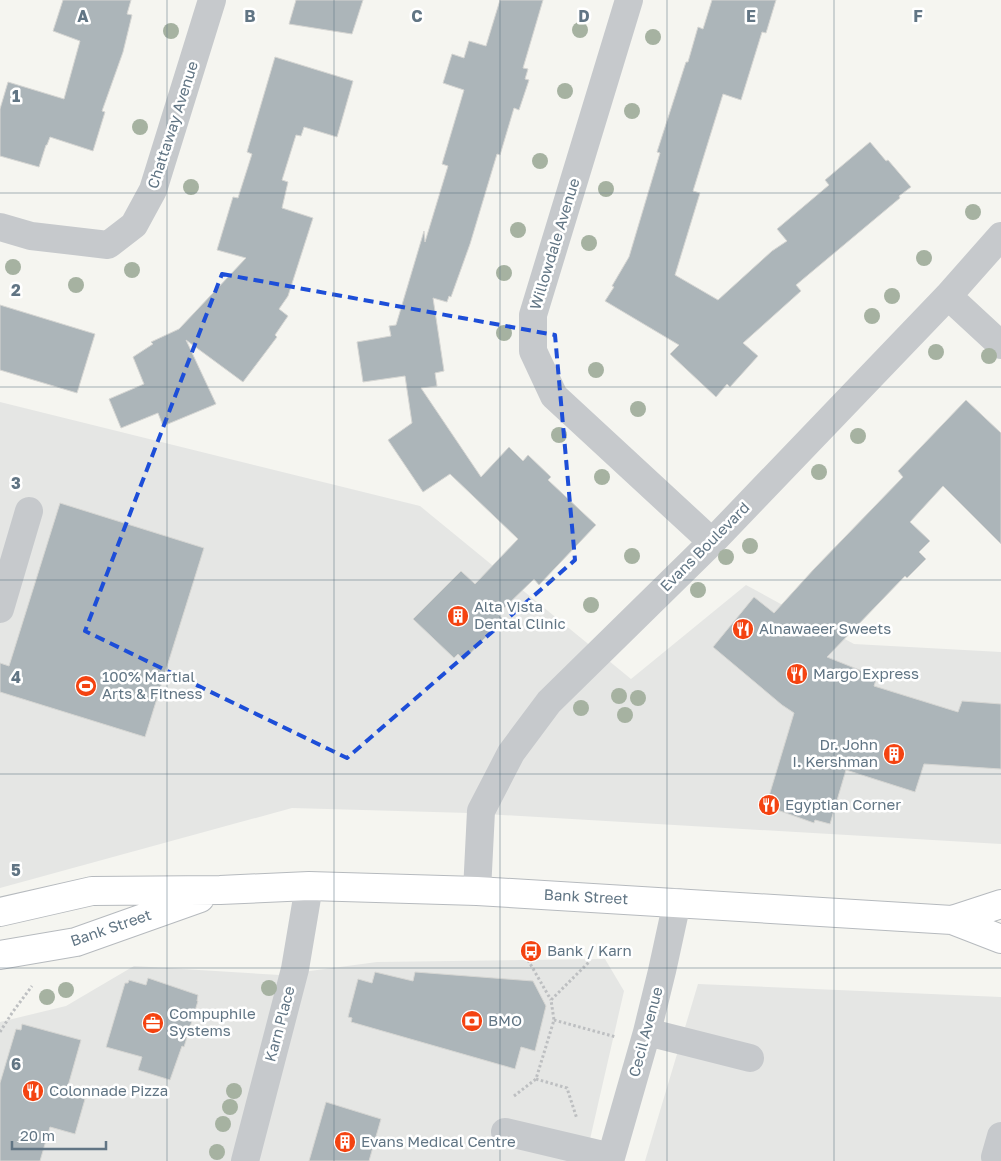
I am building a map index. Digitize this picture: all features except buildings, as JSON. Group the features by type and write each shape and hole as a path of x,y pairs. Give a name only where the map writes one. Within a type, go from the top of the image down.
{"main road":[{"name":"Bank Street","path":"0,912 92,891 220,890 309,886 477,891 952,920 1001,940"},
{"name":"Bank Street","path":"0,955 76,942 220,890"},
{"name":"Bank Street","path":"952,920 1001,904"}],"street":[{"name":"Chattaway Avenue","path":"0,227 31,236 108,245 134,225 153,190 212,0"},
{"name":"Willowdale Avenue","path":"629,0 533,315 533,351 554,396 712,542"},
{"name":"Evans Boulevard","path":"477,891 481,811 511,753 549,702 712,542 948,296 1001,236"},
{"path":"948,296 1001,345"},
{"path":"0,609 29,511"},
{"name":"Karn Place","path":"244,1161 295,969 309,886"},
{"name":"Cecil Avenue","path":"603,1157 647,1032 677,902"},
{"path":"647,1032 750,1058"},
{"path":"505,1132 603,1157"}],"path":[{"path":"514,1096 536,1080 554,1020 551,1000 528,960"},
{"path":"551,1000 590,961"},
{"path":"0,1032 32,986"},
{"path":"554,1020 619,1038"},
{"path":"536,1080 567,1088 603,1157"}],"highlighted area":[{"path":"222,274 555,335 575,560 347,758 85,631"}],"shaded area":[{"path":"0,402 420,506 631,679 746,585 854,644 1001,652 1001,844 469,813 292,808 0,888"},
{"path":"605,959 624,991 585,1161 0,1161 0,1022 66,1006 134,966 280,975 377,962"},
{"path":"698,984 1001,997 1001,1161 645,1161"}],"place":[{"name":"Alta Vista Dental Clinic","path":"458,616"},
{"name":"Alnawaeer Sweets","path":"743,629"},
{"name":"Margo Express","path":"797,674"},
{"name":"100% Martial Arts & Fitness","path":"86,686"},
{"name":"Dr. John I. Kershman","path":"894,754"},
{"name":"Egyptian Corner","path":"769,805"},
{"name":"Bank / Karn","path":"531,951"},
{"name":"BMO","path":"472,1021"},
{"name":"Compuphile Systems","path":"153,1023"},
{"name":"Colonnade Pizza","path":"33,1091"},
{"name":"Evans Medical Centre","path":"345,1142"}]}
